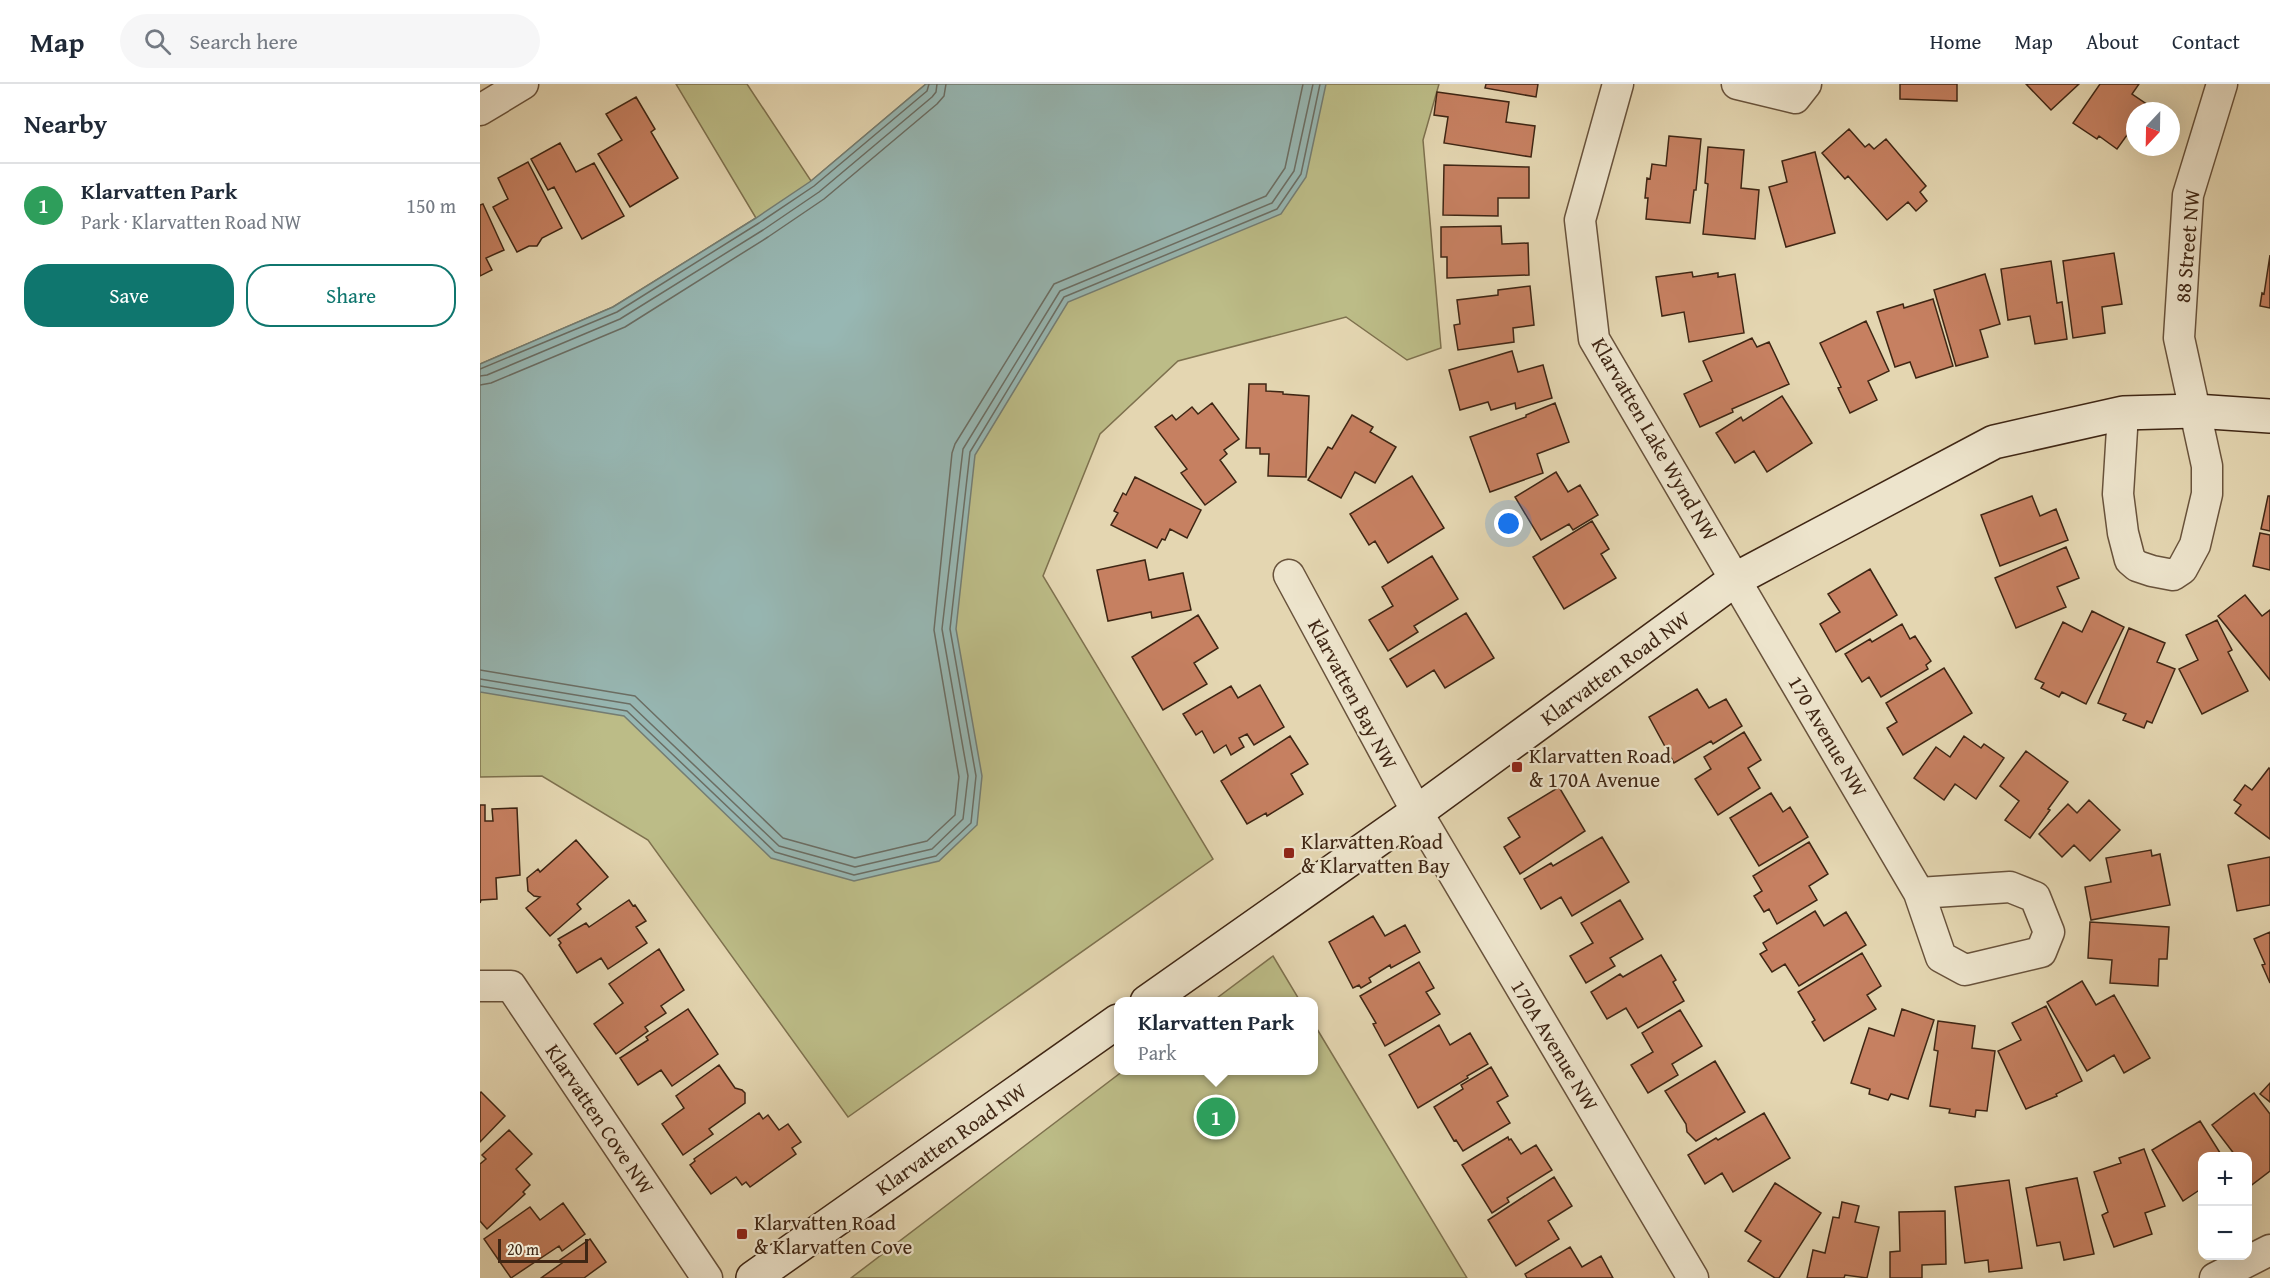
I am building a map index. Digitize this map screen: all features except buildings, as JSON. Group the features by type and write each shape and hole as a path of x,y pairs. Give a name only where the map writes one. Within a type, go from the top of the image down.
{"street":[{"path":"480,110 523,84"},
{"name":"Klarvatten Lake Wynd NW","path":"1618,84 1580,220 1594,339 1736,579"},
{"path":"1737,84 1795,98 1806,84"},
{"name":"88 Street NW","path":"2195,411 2179,338 2187,207 2188,195 2222,84"},
{"path":"2123,413 2118,494 2130,560 2137,566 2173,575 2182,570 2195,545 2207,494 2207,466 2195,411"},
{"name":"Klarvatten Road NW","path":"1154,997 1416,812 1736,579 1994,442 2123,413 2195,411 2270,416"},
{"name":"Klarvatten Bay NW","path":"1289,575 1416,812"},
{"name":"170 Avenue NW","path":"1736,579 1919,893"},
{"name":"170A Avenue NW","path":"1416,812 1693,1278"},
{"name":"Klarvatten Cove NW","path":"480,986 511,986 707,1278"},
{"name":"Klarvatten Road NW","path":"753,1278 1114,1025"},
{"path":"2216,1278 2270,1250"}],"green space":[{"path":"676,84 747,84 811,181 926,84 1439,84 1423,140 1441,348 1407,360 1346,317 1178,361 1100,434 1043,576 1213,859 848,1117 648,840 542,776 480,777 480,364 613,307 756,218"},
{"path":"1273,956 1298,997 1218,997"},
{"path":"1318,1031 1467,1278 851,1278 1118,1075 1318,1075"}],"water":[{"path":"926,84 1326,84 1306,177 1281,214 1068,302 975,455 956,629 982,776 977,825 939,861 854,881 771,858 624,716 480,692 480,364 613,307 756,218 811,181"}],"place":[{"name":"Klarvatten Road & 170A Avenue","path":"1517,767"},
{"name":"Klarvatten Road & Klarvatten Bay","path":"1289,853"},
{"name":"Klarvatten Park","path":"1216,1117"},
{"name":"Klarvatten Road & Klarvatten Cove","path":"742,1234"}]}
